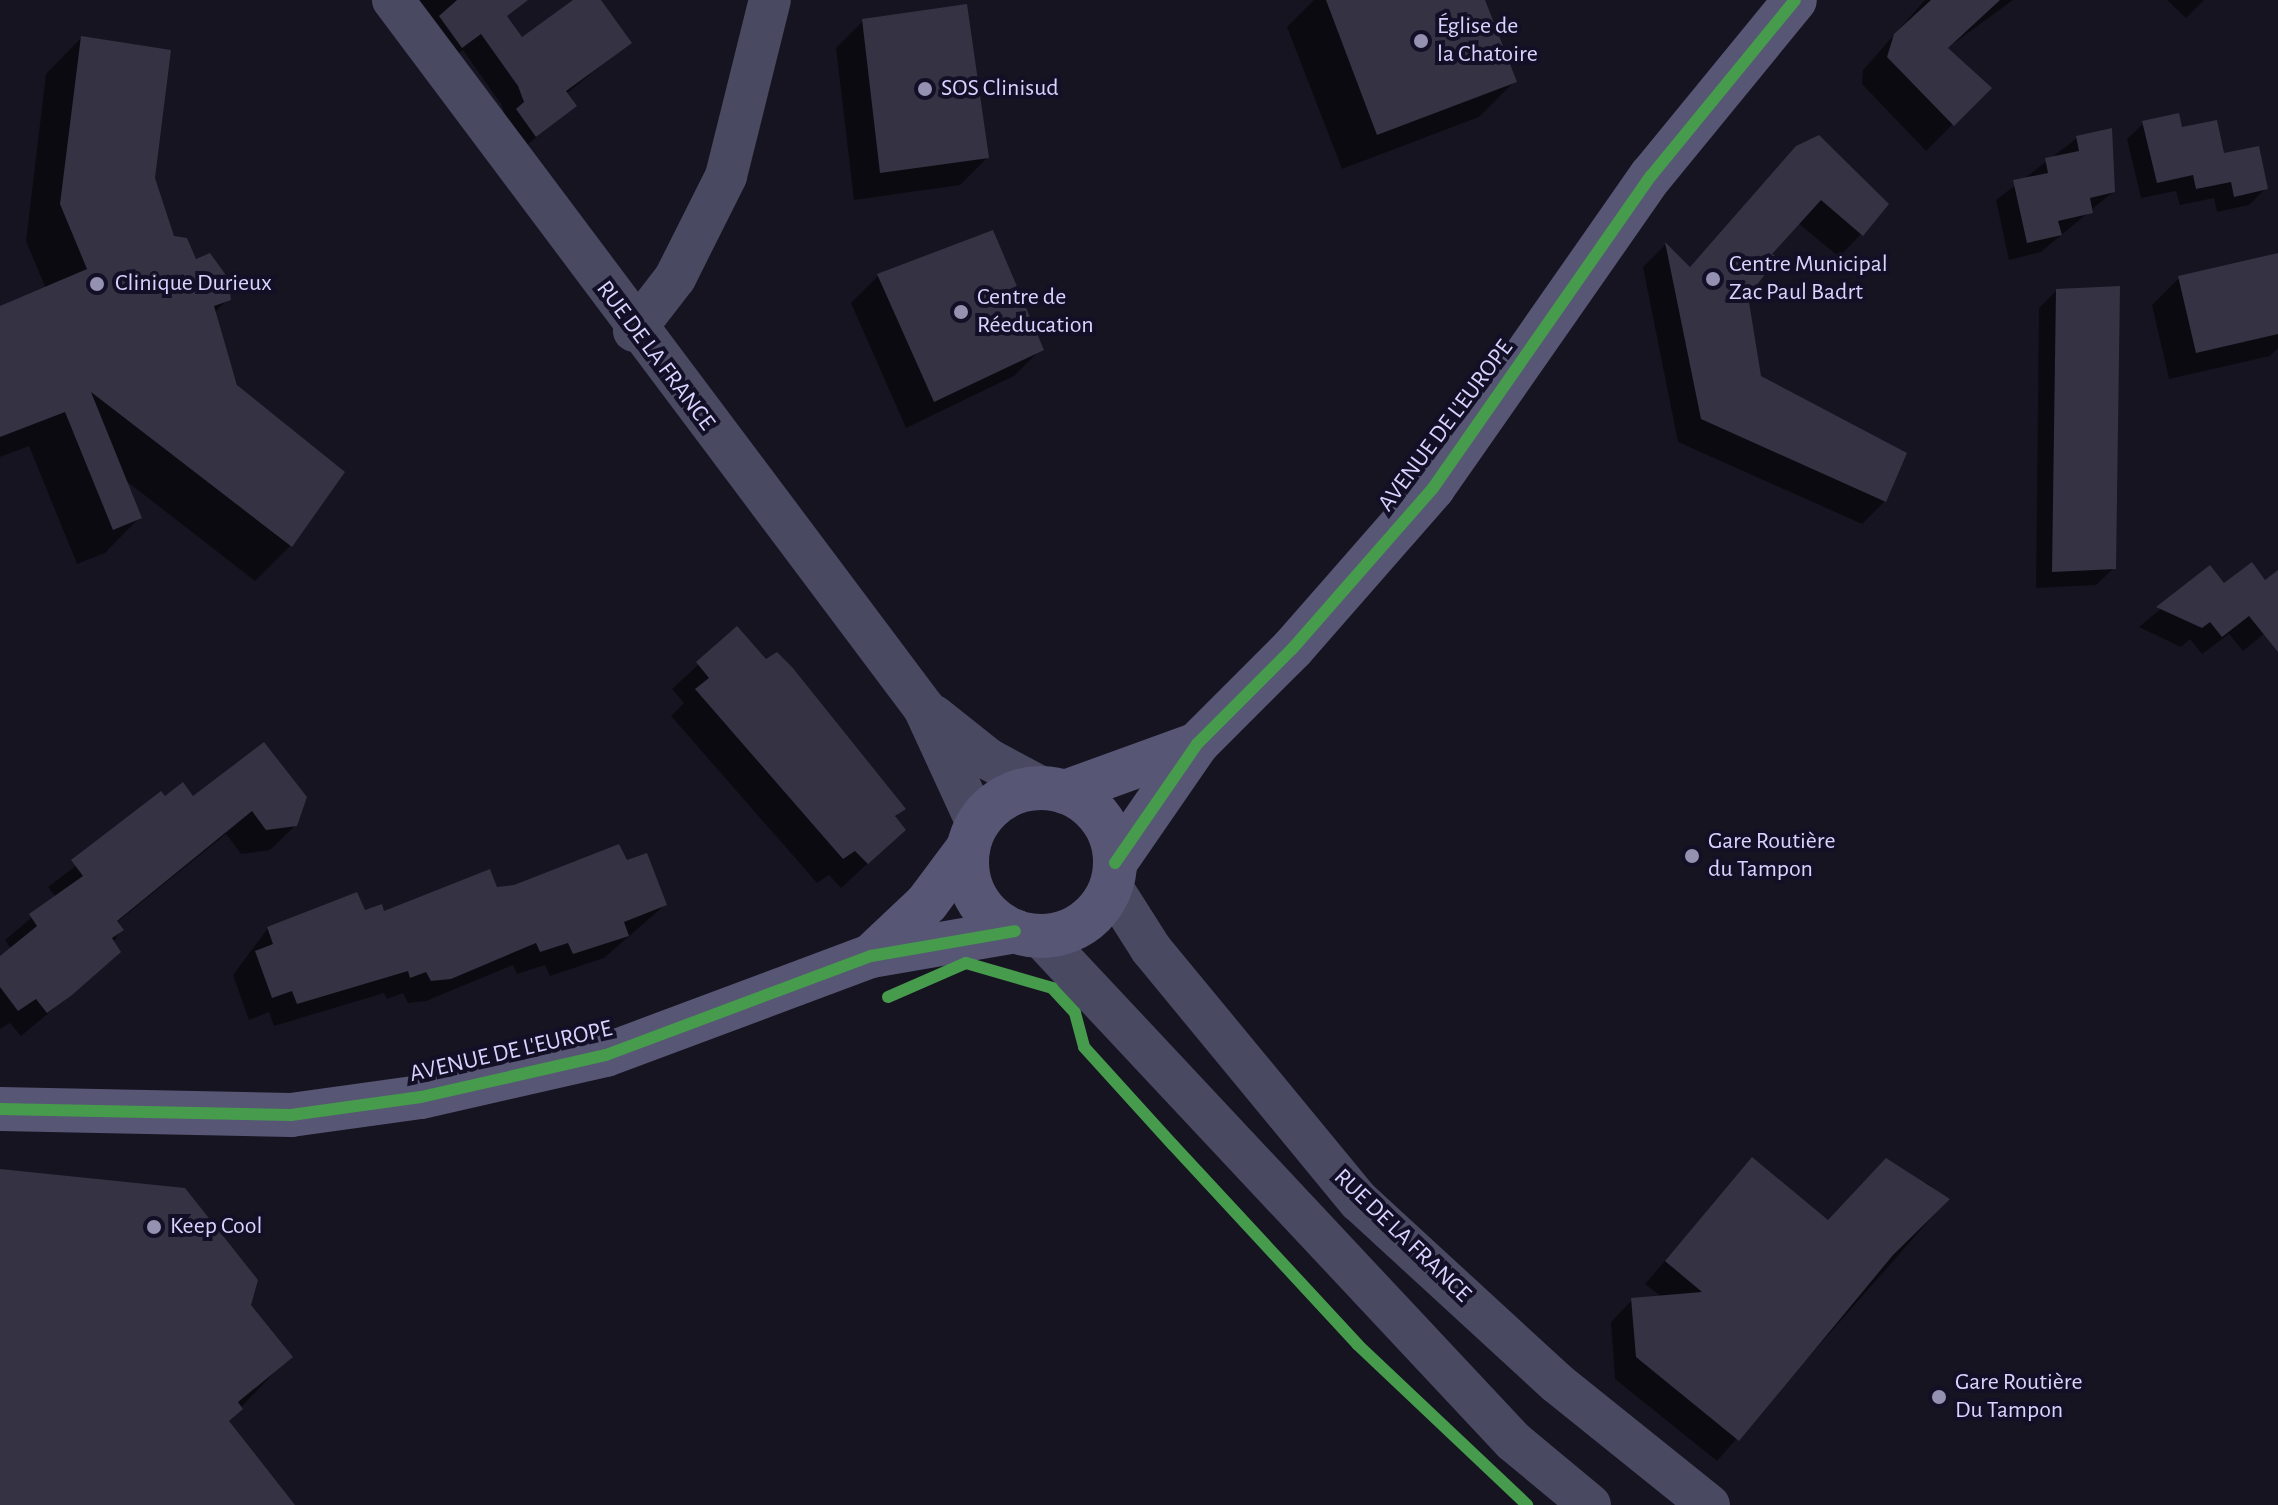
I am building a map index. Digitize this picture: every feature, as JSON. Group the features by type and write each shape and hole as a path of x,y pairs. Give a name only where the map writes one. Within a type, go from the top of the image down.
{"street":[{"name":"RUE DE LA FRANCE","path":"393,0 634,331 924,708 988,759 1054,790"},
{"path":"634,331 675,278 726,176 770,0"},
{"name":"AVENUE DE L'EUROPE","path":"1113,875 1197,744 1293,648 1433,488 1651,176 1795,0"},
{"name":"RUE DE LA FRANCE","path":"924,708 972,836"},
{"name":"AVENUE DE L'EUROPE","path":"1054,790 1197,744"},
{"path":"1027,933 1083,922 1113,875 1102,820 1054,790 1005,797 972,836 972,888 982,906 1027,933 1513,1441 1590,1505"},
{"name":"AVENUE DE L'EUROPE","path":"871,956 927,903 972,836"},
{"name":"RUE DE LA FRANCE","path":"1113,875 1151,949 1359,1201 1557,1383 1709,1505"},
{"name":"AVENUE DE L'EUROPE","path":"0,1109 291,1115 421,1097 606,1055 871,956 1027,933"}],"building":[{"path":"457,0 528,0 507,16 522,37 573,0 601,0 632,43 566,91 577,106 536,137 516,109 524,102 518,86 481,34 462,48 439,16"},
{"name":"Église de la Chatoire","path":"1326,0 1485,0 1517,82 1377,135"},
{"path":"1931,0 2000,0 1948,48 1992,88 1954,126 1887,57 1894,34"},
{"name":"SOS Clinisud","path":"967,4 989,158 880,173 862,19"},
{"path":"81,36 171,50 155,178 174,236 187,238 196,259 210,253 228,278 231,300 214,306 237,385 345,472 292,547 91,392 142,518 113,530 65,412 0,437 0,306 87,269 60,204"},
{"path":"2179,113 2182,127 2217,120 2224,153 2259,146 2268,189 2234,197 2231,182 2196,189 2193,175 2157,183 2142,121"},
{"path":"2112,128 2115,192 2090,198 2093,213 2058,221 2062,235 2027,243 2013,180 2048,173 2045,158 2079,151 2076,136"},
{"path":"1819,135 1889,204 1863,236 1821,200 1772,254 1778,258 1748,296 1761,376 1907,453 1886,502 1701,419 1665,242 1690,267 1796,146"},
{"name":"Centre de Réeducation","path":"993,230 1044,350 934,402 877,274"},
{"path":"2278,253 2278,334 2196,353 2178,276"},
{"path":"2120,286 2116,569 2052,572 2056,289"},
{"path":"2252,562 2265,580 2278,570 2278,652 2249,616 2222,637 2210,622 2202,628 2156,607 2210,565 2224,583"},
{"path":"737,626 766,659 777,652 792,667 906,809 895,816 906,830 868,864 855,851 843,859 695,689 709,678 696,662"},
{"path":"264,742 307,797 297,826 266,830 252,811 117,921 124,930 112,938 121,952 72,995 47,1013 36,999 18,1011 0,987 0,956 37,926 29,914 83,876 71,860 161,791 165,796 183,782 193,796"},
{"path":"619,844 627,860 647,853 667,905 624,922 629,936 573,954 568,943 540,952 536,943 451,979 431,981 426,972 410,978 408,971 297,1004 292,991 272,998 255,951 273,944 267,927 357,892 365,910 382,904 384,911 490,869 497,887 514,885"},
{"path":"1752,1157 1828,1220 1886,1158 1950,1199 1893,1255 1739,1441 1636,1357 1631,1298 1702,1292 1665,1261"},
{"path":"0,1169 185,1188 258,1280 251,1305 293,1357 238,1402 243,1409 229,1421 295,1505 0,1505"}],"cycle path":[{"path":"1115,863 1197,744 1293,648 1433,488 1651,176 1795,0"},
{"path":"0,1109 291,1115 421,1097 606,1055 871,956 1015,931"},
{"path":"888,997 966,963 1052,988 1075,1013 1084,1047 1173,1145 1358,1345 1527,1505"}],"place":[{"name":"Église de la Chatoire","path":"1421,41"},
{"name":"SOS Clinisud","path":"925,89"},
{"name":"Centre Municipal Zac Paul Badrt","path":"1713,279"},
{"name":"Clinique Durieux","path":"97,284"},
{"name":"Centre de Réeducation","path":"961,312"},
{"name":"Gare Routière du Tampon","path":"1692,856"},
{"name":"Keep Cool","path":"154,1227"},
{"name":"Gare Routière Du Tampon","path":"1939,1397"}]}
